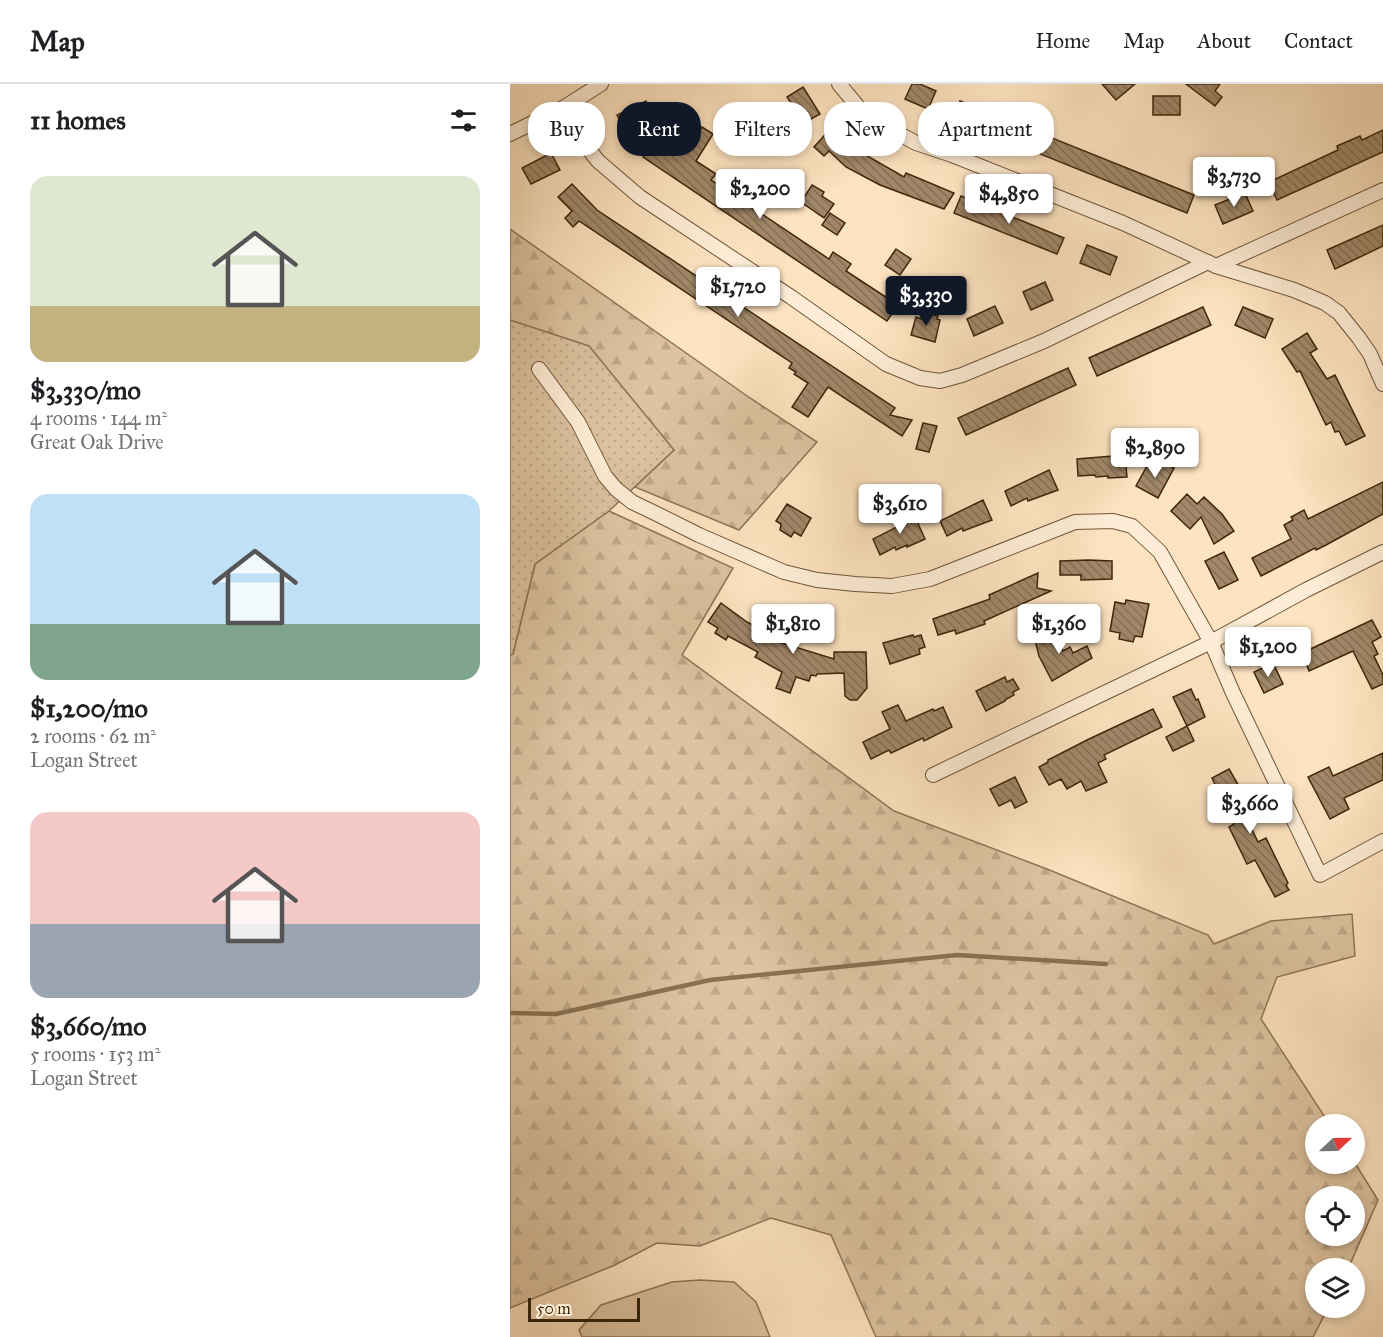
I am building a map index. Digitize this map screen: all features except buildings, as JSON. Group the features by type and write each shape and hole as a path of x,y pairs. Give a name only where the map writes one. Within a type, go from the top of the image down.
{"street":[{"path":"572,102 601,84"},
{"path":"839,84 870,118 916,143 952,154 1123,224 1212,264 1294,290 1332,307 1365,346 1383,384"},
{"path":"510,134 528,125"},
{"path":"594,156 640,198 886,364 920,378 940,381 962,375 1044,341 1212,264 1383,190"},
{"path":"539,369 578,422 605,476 616,489 632,502 784,572 817,580 892,585 930,579 1064,525 1095,521 1123,522 1138,531 1160,552 1211,642 1320,875 1383,841"},
{"path":"933,775 1211,642 1306,590 1383,552"}],"green space":[{"path":"510,229 750,398 817,442 739,530 635,487 674,450 510,320"},
{"path":"510,320 589,346 674,450 609,511 535,564 513,654 510,655"},
{"path":"609,511 733,568 682,655 894,811 1047,869 1208,935 1214,944 1271,921 1352,914 1355,956 1277,977 1261,1019 1323,1114 1305,1114 1305,1174 1362,1174 1378,1200 1365,1230 1365,1186 1305,1186 1305,1246 1358,1246 1353,1258 1305,1258 1305,1318 1323,1318 1313,1337 876,1337 831,1235 771,1218 700,1246 657,1243 615,1265 510,1308 510,655 513,654 535,564"},
{"path":"700,1280 734,1282 756,1302 770,1337 582,1337 579,1330 601,1305 672,1282"}],"waterway":[{"path":"510,1013 556,1014 710,980 957,955 1106,964"}]}
